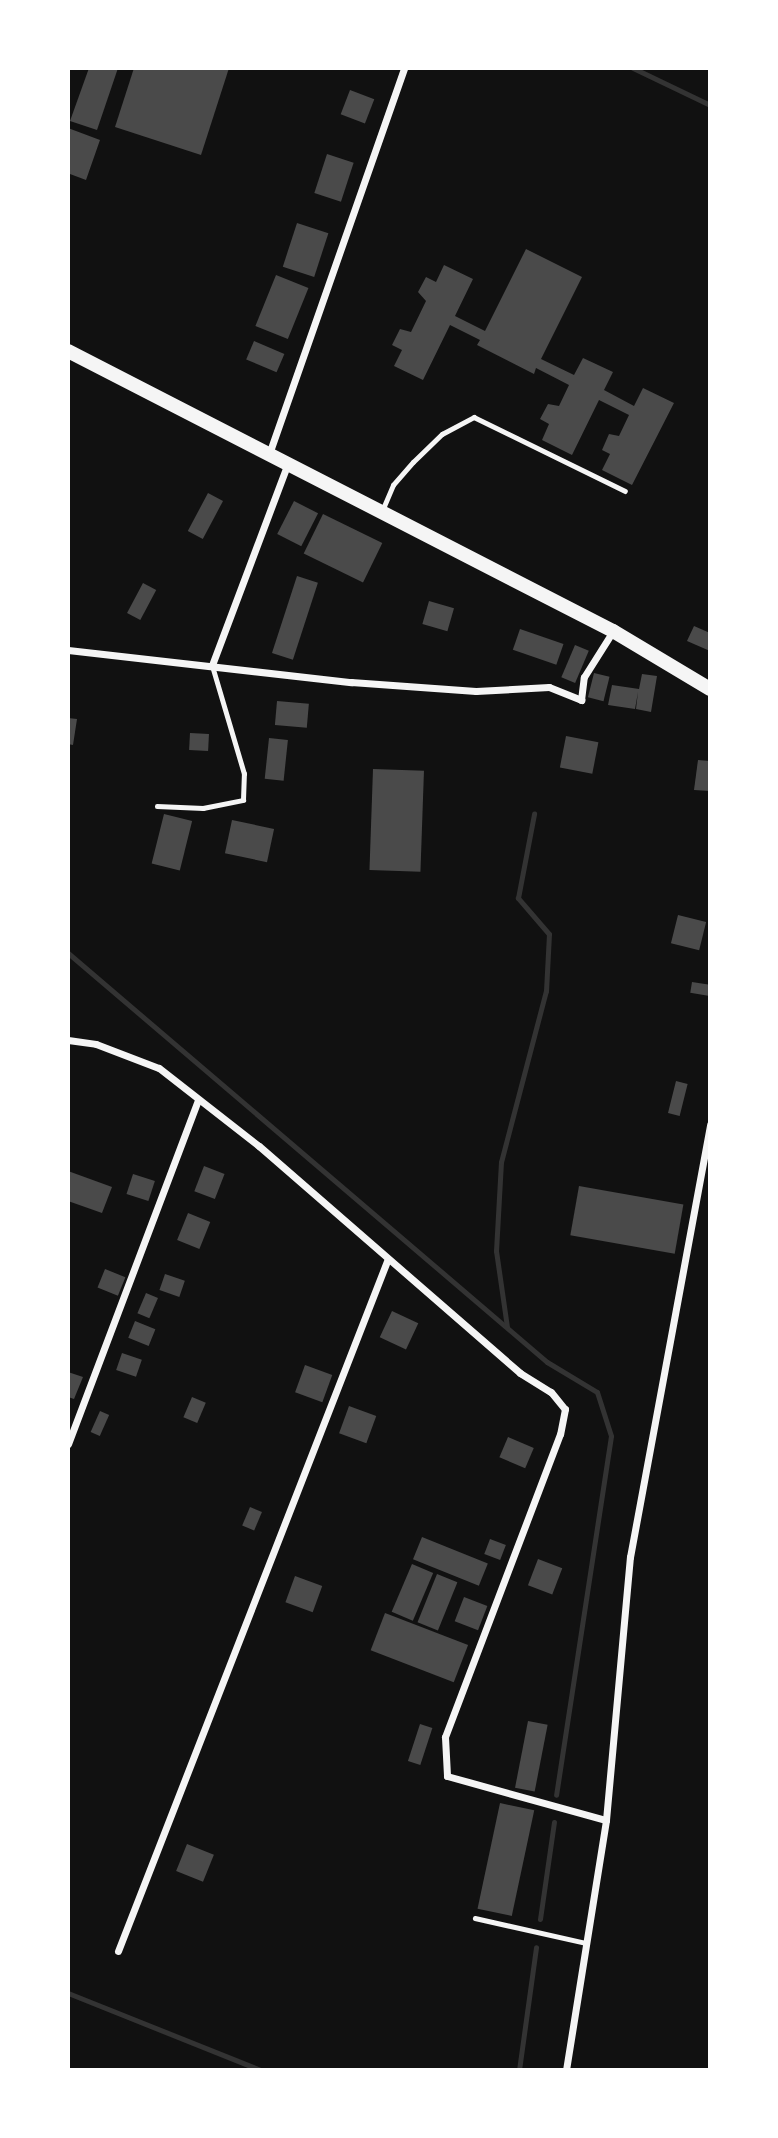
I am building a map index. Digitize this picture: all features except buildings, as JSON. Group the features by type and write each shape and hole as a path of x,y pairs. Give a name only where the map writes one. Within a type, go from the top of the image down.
{"main road":[{"path":"68,351 613,631 710,689"}],"street":[{"path":"269,455 404,68"},
{"path":"212,665 287,465"},
{"path":"68,650 476,691 549,687 581,699 584,677 613,631"},
{"path":"68,1040 96,1044 159,1068 259,1146 387,1261 520,1373 551,1392 565,1409 444,1737 447,1776 606,1820"},
{"path":"68,1444 198,1100"},
{"path":"566,2070 606,1820 630,1557 710,1124"},
{"path":"118,1951 387,1261"}],"lane":[{"path":"382,512 393,485 412,462 442,434 474,417 625,491"},
{"path":"156,806 203,808 243,800 244,774 212,665"},
{"path":"475,1919 586,1943"}],"waterway":[{"path":"633,68 710,105"},
{"path":"507,1327 496,1251 501,1162 546,991 549,934 518,898 534,814"},
{"path":"68,953 547,1362 597,1392 611,1436 556,1795"},
{"path":"540,1919 554,1822"},
{"path":"519,2070 536,1947"},
{"path":"68,1993 261,2070"}]}
